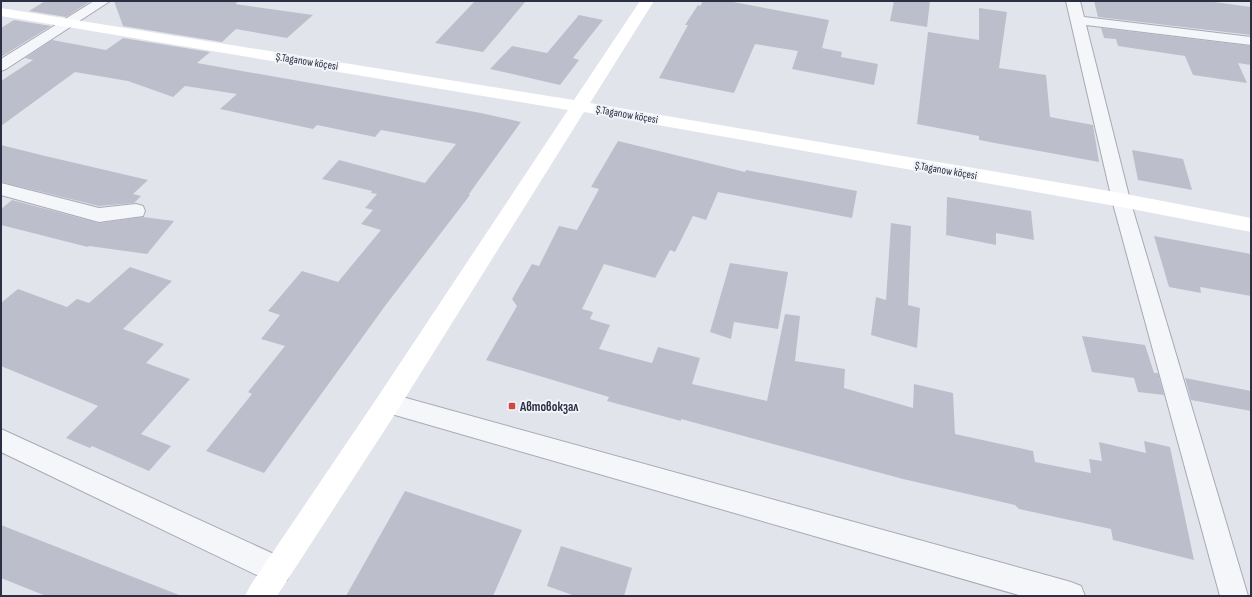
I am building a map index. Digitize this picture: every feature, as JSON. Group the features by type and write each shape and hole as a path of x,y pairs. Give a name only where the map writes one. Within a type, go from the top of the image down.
{"street":[{"path":"1,66 103,1"},
{"path":"260,596 388,403 647,1"},
{"path":"1234,596 1121,200 1075,10 1251,41"},
{"name":"Ş.Taganow köçesi","path":"1,12 578,106 1121,200 1251,225"},
{"path":"1,189 99,215 136,211"},
{"path":"388,403 1071,596"},
{"path":"1,440 277,570"}],"building":[{"path":"45,1 91,1 66,17 29,11"},
{"path":"114,1 239,1 235,4 313,15 287,38 236,29 222,42 123,26"},
{"path":"475,1 526,1 483,52 435,43"},
{"path":"703,1 728,1 829,20 822,48 842,52 841,57 878,64 874,85 792,69 798,51 755,44 734,93 659,78 688,25 685,25 698,5 700,6"},
{"path":"894,1 930,1 927,27 890,21"},
{"path":"1094,1 1207,1 1251,7 1251,35 1098,17"},
{"path":"979,8 1007,12 999,68 1046,75 1050,117 1093,125 1099,162 979,140 979,136 917,124 928,32 979,40"},
{"path":"579,15 603,20 573,58 579,60 560,85 490,69 512,46 547,53"},
{"path":"14,20 51,26 1,57 1,28"},
{"path":"1101,28 1251,46 1251,65 1238,63 1247,83 1193,75 1185,56 1118,46 1116,39 1104,38"},
{"path":"123,38 210,52 197,63 481,113 521,122 469,194 470,195 385,306 264,473 206,451 252,394 248,392 285,346 261,339 280,315 268,311 302,271 338,282 381,230 361,224 373,210 365,208 377,194 371,193 372,191 322,179 339,160 425,183 456,144 381,130 375,137 317,125 313,129 220,109 237,94 185,86 173,97 128,81 75,72 1,126 1,81 33,60 25,58 52,40 106,50"},
{"path":"618,141 745,172 746,170 857,191 852,218 718,192 706,220 693,216 675,252 670,250 655,278 604,264 582,309 593,312 590,319 610,325 599,349 652,363 658,347 700,358 692,384 767,401 785,314 800,316 795,361 845,369 844,388 913,408 914,384 953,393 955,434 1033,451 1035,462 1091,473 1089,459 1102,461 1099,442 1146,453 1144,441 1170,447 1194,560 1113,540 1111,529 1019,509 1015,505 903,479 681,419 681,421 607,401 609,397 486,360 517,306 512,299 532,264 539,266 559,226 577,230 599,189 591,187"},
{"path":"1,145 148,180 133,194 141,196 134,203 99,206 1,182"},
{"path":"1132,150 1183,159 1192,190 1138,180"},
{"path":"947,197 1031,211 1034,240 996,233 996,245 946,235"},
{"path":"12,200 99,223 143,217 174,221 147,254 88,247 1,225 1,209"},
{"path":"891,223 911,226 908,305 920,308 917,348 871,335 876,297 886,300"},
{"path":"1154,236 1251,254 1251,296 1200,287 1201,293 1169,287"},
{"path":"730,263 788,272 778,329 734,322 731,339 710,332"},
{"path":"130,267 172,281 123,329 164,344 146,363 190,379 141,434 171,446 149,471 92,446 90,448 66,438 98,406 1,366 1,303 18,289 67,307 77,299 89,303"},
{"path":"1082,336 1145,345 1154,373 1158,373 1164,395 1138,392 1134,378 1092,372"},
{"path":"1185,378 1251,391 1251,411 1191,400"},
{"path":"405,491 522,530 493,596 346,596"},
{"path":"1,525 179,595 46,596 1,578"},
{"path":"561,546 632,568 624,596 575,596 547,586"}],"place":[{"name":"Автовокзал","path":"512,406"}]}
